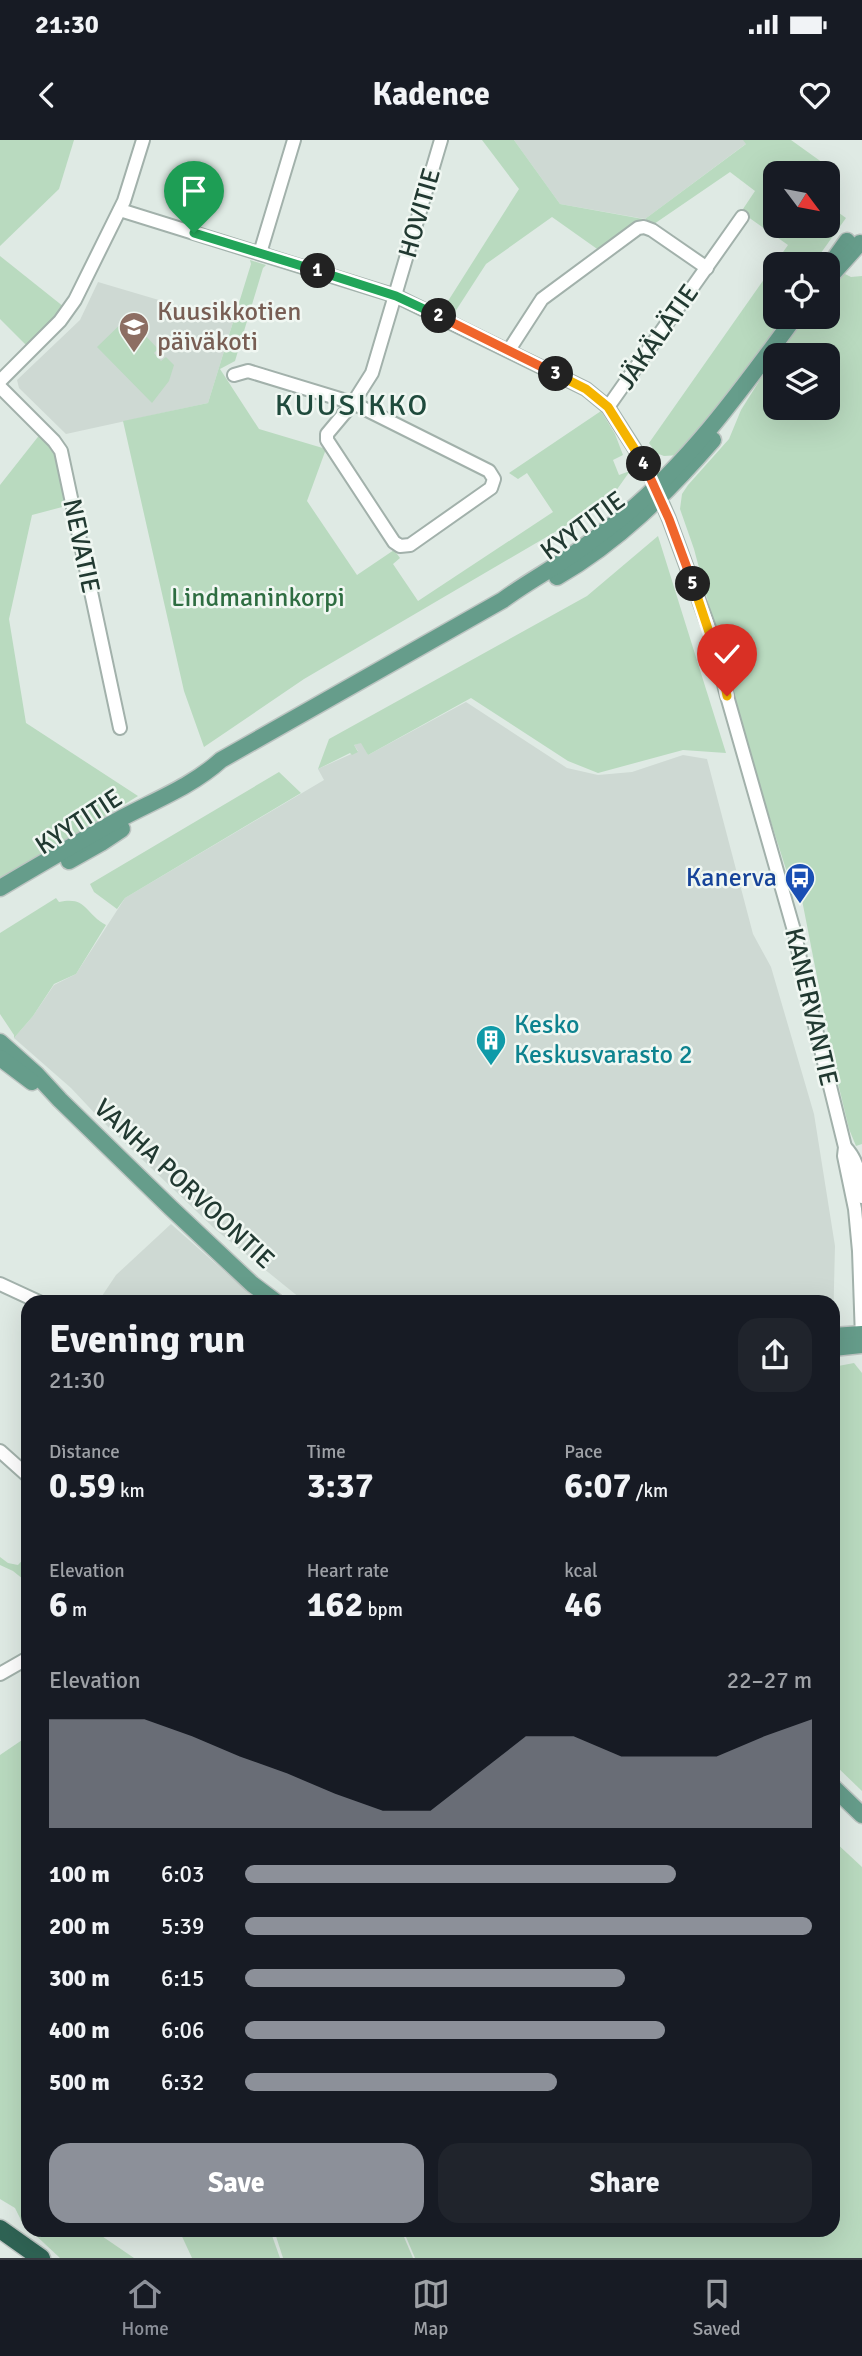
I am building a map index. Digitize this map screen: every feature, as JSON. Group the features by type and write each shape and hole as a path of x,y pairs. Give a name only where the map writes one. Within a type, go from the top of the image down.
{"highway":[{"path":"0,2230 41,2258"}],"main road":[{"path":"840,256 853,242 840,261"},
{"name":"KYYTITIE","path":"0,888 206,774 221,760 503,600 522,595 577,565 609,543 720,432 747,392 754,373 786,329"},
{"name":"KYYTITIE","path":"0,898 102,843 147,807"},
{"name":"VANHA PORVOONTIE","path":"0,1042 201,1237 266,1295"},
{"name":"VANHA PORVOONTIE","path":"0,1058 60,1100"},
{"path":"840,1336 862,1338"},
{"path":"840,1346 862,1338"},
{"path":"840,1794 862,1815"}],"street":[{"path":"0,384 67,312 120,211 143,140"},
{"path":"260,253 294,140"},
{"name":"HOVITIE","path":"352,403 372,373 441,140"},
{"path":"120,211 396,296 586,389 608,407"},
{"name":"JÄKÄLÄTIE","path":"608,407 743,217"},
{"name":"JÄKÄLÄTIE","path":"509,350 542,299 638,228 652,230 707,268"},
{"path":"234,375 248,371 352,403 489,471 494,475 494,484 487,492 410,545 400,546 394,542 327,440 327,434 352,403"},
{"name":"NEVATIE","path":"0,384 54,440 61,451 120,728"},
{"name":"KANERVANTIE","path":"608,407 647,468 658,492 710,635 711,651 719,665 795,934 845,1147 844,1156 862,1197"},
{"name":"KANERVANTIE","path":"858,1184 862,1338"},
{"path":"0,1284 24,1295"},
{"path":"0,1451 21,1470"},
{"path":"0,1674 21,1662"}],"shaded area":[{"path":"514,140 751,140 645,219 560,204"},
{"name":"Kuusikkotien päiväkoti","path":"98,282 233,322 208,403 66,434 19,388 17,380 80,320"},
{"path":"466,702 567,768 598,775 632,772 683,755 707,759 753,934 771,967 814,1114 835,1246 834,1295 296,1295 216,1230 71,1088 14,1038 54,985 76,974 125,898 324,780 318,769 358,751 354,745 362,742 368,755"},
{"path":"171,1224 251,1295 103,1295 116,1275"}],"green space":[{"path":"0,140 74,140 59,189 0,246"},
{"path":"482,140 514,140 560,204 643,219 600,251 552,217 486,264 453,315 443,309 519,189"},
{"path":"743,140 791,140 820,161 763,161 763,227 741,212 755,191 730,172 654,224 645,219 746,144"},
{"path":"840,214 846,218 840,226"},
{"path":"778,238 832,238 822,252 783,252 788,245"},
{"path":"0,256 64,307 26,345 0,319"},
{"name":"Lindmaninkorpi","path":"250,260 266,265 235,361 220,369 259,429 326,449 307,501 357,575 394,550 400,558 393,564 418,601 553,512 527,473 518,479 509,473 601,411 615,434 623,455 613,460 619,475 630,471 613,495 584,515 304,679 204,747 184,691 123,421 208,403"},
{"path":"840,273 851,277 862,276 862,1144 856,1146 837,1079 802,900 790,882 744,737 694,549 680,509 682,494 729,439 741,410 763,375 763,420 840,420 840,343 785,343 794,329 840,329"},
{"path":"763,281 763,329 778,329 767,343 763,343 763,349 680,455 664,456 656,453 649,443"},
{"path":"128,317 158,349 154,353 161,361 166,357 174,365 169,381 152,403 97,347"},
{"path":"41,433 53,446 66,506 32,515 9,619 26,723 138,796 0,880 0,485"},
{"path":"658,536 726,753 683,750 598,773 568,761 471,698 368,755 361,743 354,745 358,752 352,755 350,753 318,769 329,739 587,596"},
{"path":"279,772 301,793 125,898 117,909 94,892 90,884"},
{"path":"56,898 59,902 80,903 106,925 76,974 54,984 33,1016 14,1038 0,1014 0,933"},
{"path":"854,1363 862,1373 862,1791 840,1770 840,1366"},
{"path":"0,1557 8,1563 18,1565 21,1562 21,1577 0,1565"},
{"path":"21,1741 21,2220 15,2208 0,2199 0,1755"},
{"path":"840,1847 862,1867 862,2258 415,2258 406,2237 840,2237"},
{"path":"38,2237 103,2237 134,2258 60,2258"},
{"path":"182,2237 272,2237 280,2258 192,2258"},
{"path":"276,2237 404,2237 413,2258 283,2258"}],"place":[{"name":"Kuusikkotien päiväkoti","path":"134,354"},
{"name":"Kanerva","path":"800,905"},
{"name":"Kesko Keskusvarasto 2","path":"491,1067"}],"district":[{"name":"KUUSIKKO","path":"352,405"}],"route":[{"path":"194,233 396,296 509,350 599,398 608,407 647,468 660,498 716,645 727,696"}]}
